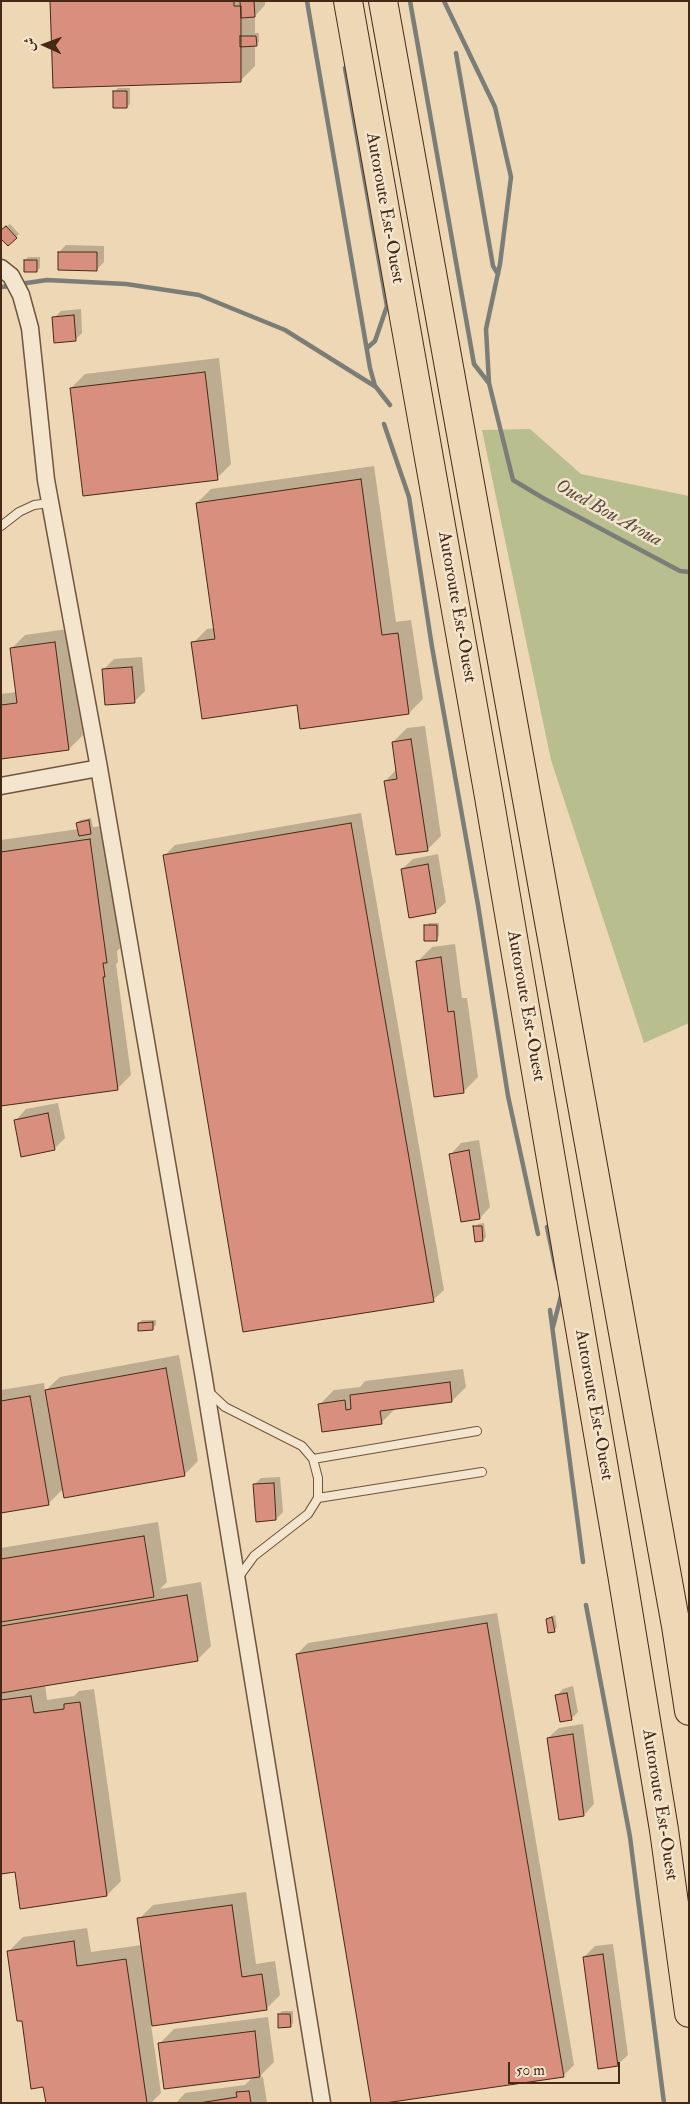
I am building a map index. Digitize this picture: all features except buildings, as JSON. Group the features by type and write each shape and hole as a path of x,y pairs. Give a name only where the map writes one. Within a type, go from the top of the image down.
{"highway":[{"name":"Autoroute Est-Ouest","path":"348,1 488,791 620,1564 664,1830 689,2013"},
{"name":"Autoroute Est-Ouest","path":"383,1 669,1587 689,1711"}],"street":[{"path":"6,272 21,294 30,328 46,480 99,768 206,1390 322,2103"},
{"path":"1,786 99,768"}],"lane":[{"path":"1,526 19,512 34,505 50,503"},
{"path":"206,1390 225,1407 302,1446 313,1459 318,1478 318,1498 308,1514 254,1556 237,1579"},
{"path":"313,1459 477,1431"},
{"path":"318,1498 482,1472"}],"green space":[{"path":"530,429 581,474 689,496 689,1023 644,1043 551,760 482,430"}],"waterway":[{"path":"307,1 370,368 375,386"},
{"path":"410,1 474,364 488,382"},
{"name":"Oued Bou Aroua","path":"444,1 495,107 511,177 500,264 486,329 489,383 513,480 680,571 689,572"},
{"path":"456,53 493,266 498,274"},
{"path":"345,68 387,306 375,341 367,348"},
{"path":"20,284 47,280 126,284 199,295 285,330 376,387 390,405"},
{"path":"1,287 12,286"},
{"path":"384,424 409,497 432,647 478,905 508,1096 538,1234"},
{"path":"547,1227 558,1279"},
{"path":"553,1327 561,1296"},
{"path":"550,1310 583,1562"},
{"path":"586,1605 630,1837 664,2103"}]}
